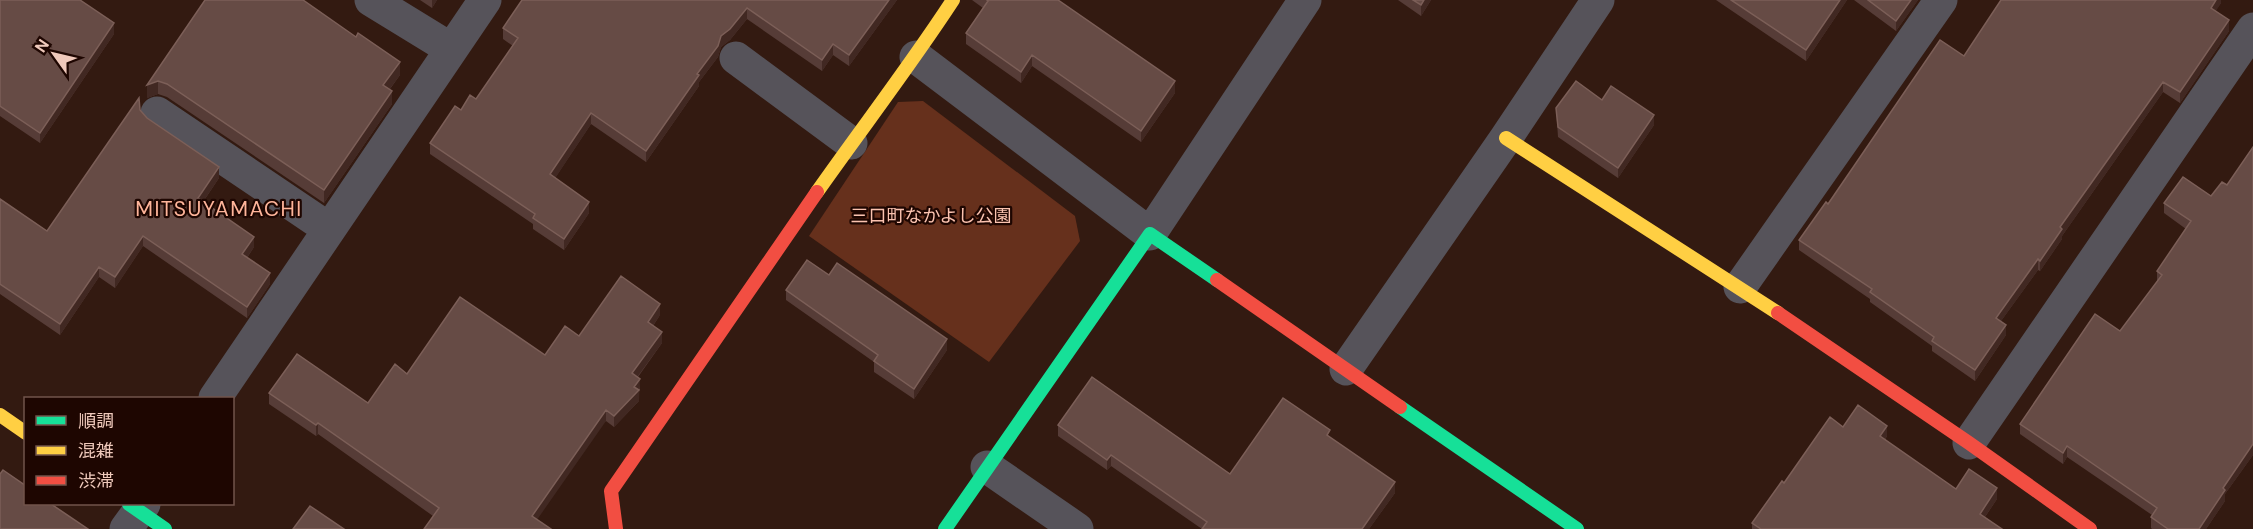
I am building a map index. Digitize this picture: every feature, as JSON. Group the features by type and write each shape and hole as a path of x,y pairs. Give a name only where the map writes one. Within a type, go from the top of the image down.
{"street":[{"path":"371,0 451,49"},
{"path":"216,397 485,0"},
{"path":"616,529 611,491 851,143 916,57 953,0"},
{"path":"945,529 1150,234 1305,0"},
{"path":"1346,369 1506,138 1598,0"},
{"path":"1740,286 1941,0"},
{"path":"1969,443 2253,29"},
{"path":"916,57 1150,234 1577,529"},
{"path":"736,58 851,143"},
{"path":"157,113 329,229"},
{"path":"1506,138 1740,286 2090,529"},
{"path":"0,415 24,432"},
{"path":"987,467 1077,529"}],"green space":[{"name":"三口町なかよし公園","path":"923,101 1075,216 1080,241 989,362 809,236 898,102"}],"building":[{"path":"0,0 80,0 114,23 40,133 0,106"},
{"path":"205,0 303,0 356,37 358,33 400,62 383,85 392,91 324,190 167,84 158,81 147,85"},
{"path":"522,0 889,0 849,55 833,44 822,60 747,8 730,29 721,36 718,46 646,151 591,113 550,174 589,202 564,239 533,218 535,214 430,143 455,106 461,110 470,95 476,99 518,38 503,28"},
{"path":"987,0 1058,0 1175,81 1141,131 1032,55 1021,72 966,33"},
{"path":"1413,0 1424,0 1421,5"},
{"path":"1731,0 1840,0 1806,50"},
{"path":"1868,0 1911,0 1896,21"},
{"path":"2001,0 2216,0 2211,8 2229,20 2180,92 2163,82 2060,227 2062,229 2040,261 2038,259 1996,318 2006,325 1975,370 1932,341 1934,337 1870,292 1872,289 1799,240 1826,202 1828,204 1940,40 1964,56"},
{"path":"1576,81 1602,100 1611,86 1654,115 1618,168 1558,127 1556,108"},
{"path":"139,98 140,110 147,118 219,167 198,198 254,237 242,254 270,273 247,307 143,236 115,277 99,267 60,324 0,284 0,199 47,231"},
{"path":"2253,147 2253,444 2199,529 2168,529 2151,517 2157,508 2067,446 2063,453 2020,424 2095,314 2120,331 2162,275 2157,271 2191,221 2164,203 2183,177 2211,196 2222,182 2227,185"},
{"path":"807,260 829,275 837,263 947,339 914,389 874,361 878,355 786,290"},
{"path":"621,276 660,304 648,322 662,332 632,373 640,379 634,387 639,390 614,416 606,410 532,516 551,529 424,529 439,508 318,423 316,425 269,393 297,354 368,403 395,364 407,374 460,297 545,355 565,326 579,336"},
{"path":"1092,377 1230,474 1283,398 1330,430 1327,435 1395,482 1362,529 1202,529 1207,522 1111,455 1107,460 1058,425"},
{"path":"1858,405 1887,426 1880,436 1956,489 1969,469 1997,488 1980,514 2002,529 1761,529 1752,523 1782,481 1784,483 1830,417 1843,427"},
{"path":"3,470 24,485 24,505 52,505 88,529 0,529 0,474"},
{"path":"310,506 344,529 293,529"}],"traffic: fast":[{"path":"945,529 1150,234 1217,280"},
{"path":"1400,407 1577,529"},
{"path":"130,505 165,529"}],"traffic: slow":[{"path":"817,192 953,0"},
{"path":"1506,138 1778,313"},
{"path":"0,415 24,432"}],"traffic: jam":[{"path":"616,529 611,491 817,192"},
{"path":"1217,280 1400,407"},
{"path":"1778,313 1969,443 2090,529"}],"district":[{"name":"MITSUYAMACHI","path":"219,209"}]}
